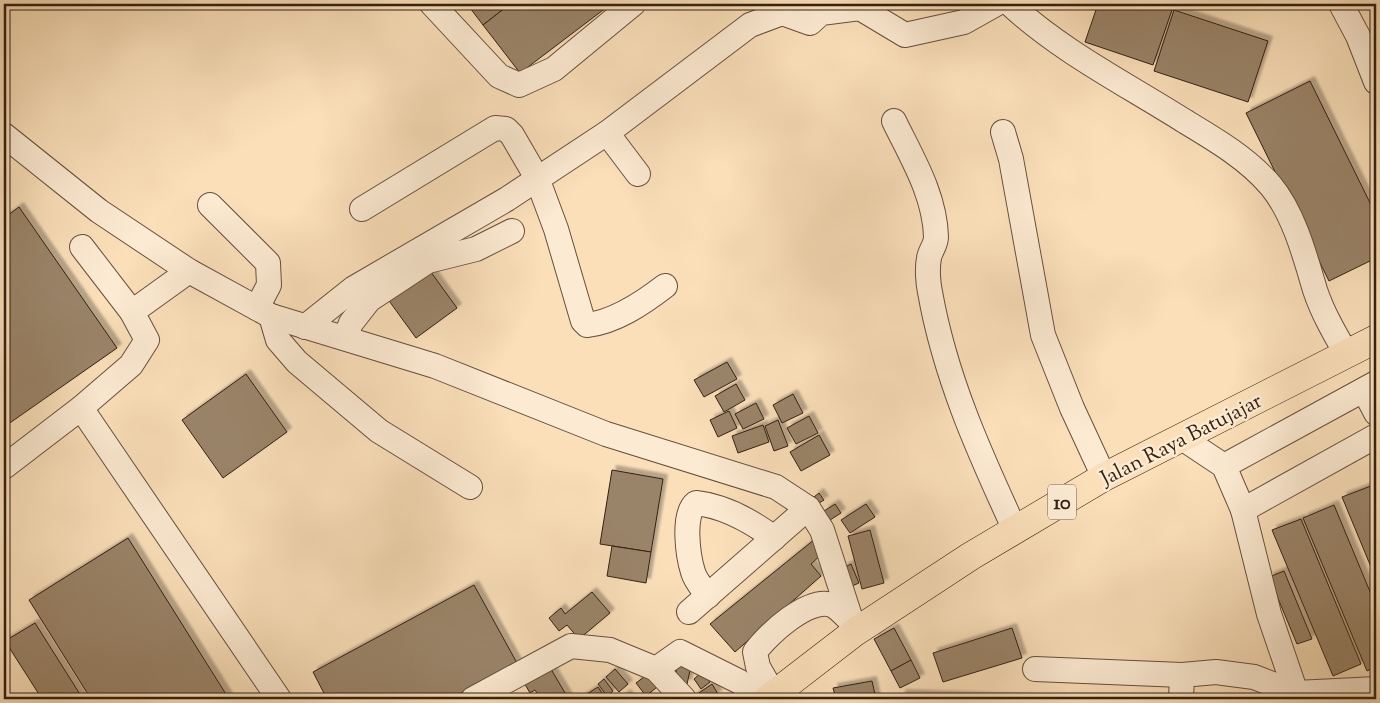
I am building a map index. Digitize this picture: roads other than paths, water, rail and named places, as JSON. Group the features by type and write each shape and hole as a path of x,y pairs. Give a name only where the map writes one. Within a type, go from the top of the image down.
{"highway":[{"name":"Jalan Raya Batujajar","path":"767,697 854,627 1104,477 1376,339"}],"street":[{"path":"432,4 499,76 519,84 554,69 633,4"},
{"path":"305,326 354,288 507,199 607,133 750,25 782,13 810,22 821,14 860,8 905,35 964,22 996,4"},
{"path":"1010,4 1033,26 1079,57 1219,142 1242,159 1271,186 1296,229 1327,321 1347,355"},
{"path":"1341,4 1358,36 1376,79"},
{"path":"894,121 928,190 934,214 936,240 928,259 930,290 943,354 974,443 1015,530"},
{"path":"362,209 495,128 506,129 512,135 537,178 556,229 582,321 587,325 617,316 646,301 665,286"},
{"path":"1003,132 1011,159 1043,334 1072,408 1104,477"},
{"path":"607,133 638,174"},
{"path":"4,135 98,211 189,271 264,312 436,366 606,434 776,487 808,508 822,530 854,627"},
{"path":"210,205 268,263 269,285 264,312 278,340 297,362 379,431 470,486"},
{"path":"344,338 351,323 369,300 428,261 476,249 512,232"},
{"path":"4,467 81,408 131,365 147,340 132,312 82,247"},
{"path":"132,312 189,271"},
{"path":"1224,466 1370,386 1376,413"},
{"path":"81,408 279,699"},
{"path":"1243,510 1376,436"},
{"path":"1182,438 1224,466 1243,510 1269,614 1296,693"},
{"path":"708,596 693,574 688,539 689,512 696,503 706,504 750,520 774,538"},
{"path":"689,612 808,508"},
{"path":"767,697 755,652 763,640 798,613 817,604 832,605 854,627"},
{"path":"473,699 571,646 610,650 656,668 684,699"},
{"path":"656,668 680,652 767,697"},
{"path":"1035,668 1182,675 1216,672 1254,677 1296,693 1376,689"},
{"path":"1181,699 1182,675"}]}
